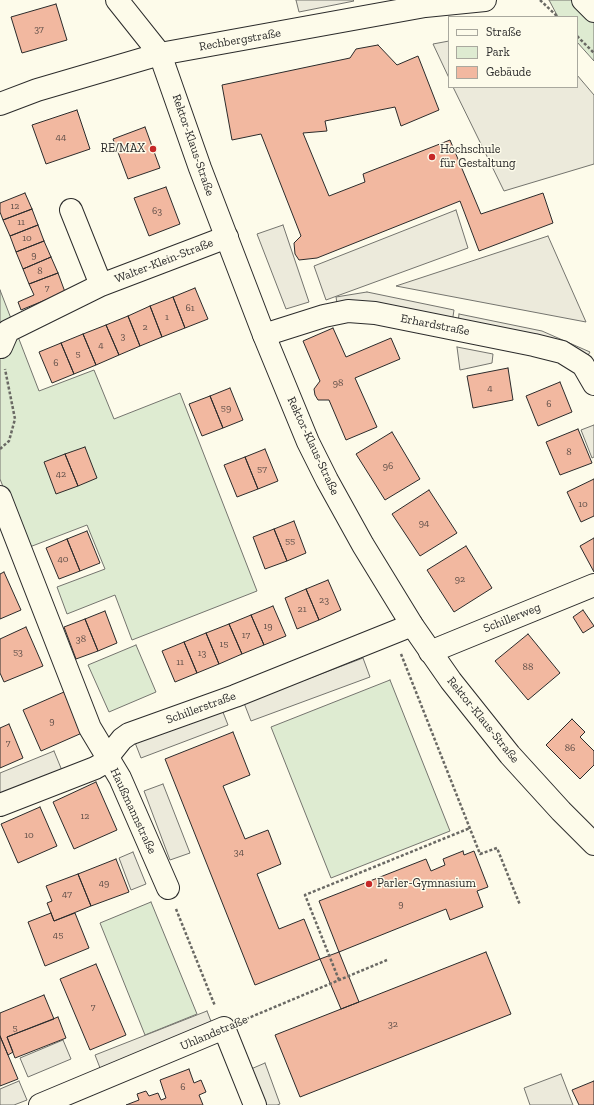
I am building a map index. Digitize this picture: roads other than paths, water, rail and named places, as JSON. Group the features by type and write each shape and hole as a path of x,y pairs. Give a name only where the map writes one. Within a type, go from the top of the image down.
{"street":[{"name":"Rektor-Klaus-Straße","path":"117,0 160,54 264,335 308,442 363,545 412,625 451,681 510,755 561,811 594,844"},
{"name":"Rechbergstraße","path":"0,104 37,90 160,54 425,6 485,0"},
{"path":"583,0 594,11"},
{"name":"Walter-Klein-Straße","path":"71,210 101,285"},
{"name":"Walter-Klein-Straße","path":"1,347 8,331 101,285 227,237"},
{"name":"Erhardstraße","path":"264,335 324,316 348,312 375,313 562,352 583,365 594,384"},
{"name":"Haußmannstraße","path":"0,497 90,728 120,778 168,888"},
{"name":"Schillerweg","path":"430,652 594,585"},
{"name":"Schillerstraße","path":"0,805 95,768 108,758 122,739 129,734 234,696 412,625"},
{"name":"Uhlandstraße","path":"40,1105 224,1028 255,1105"}],"place":[{"name":"RE/MAX","path":"153,149"},
{"name":"Hochschule für Gestaltung","path":"432,157"},
{"name":"Parler-Gymnasium","path":"369,884"}]}
